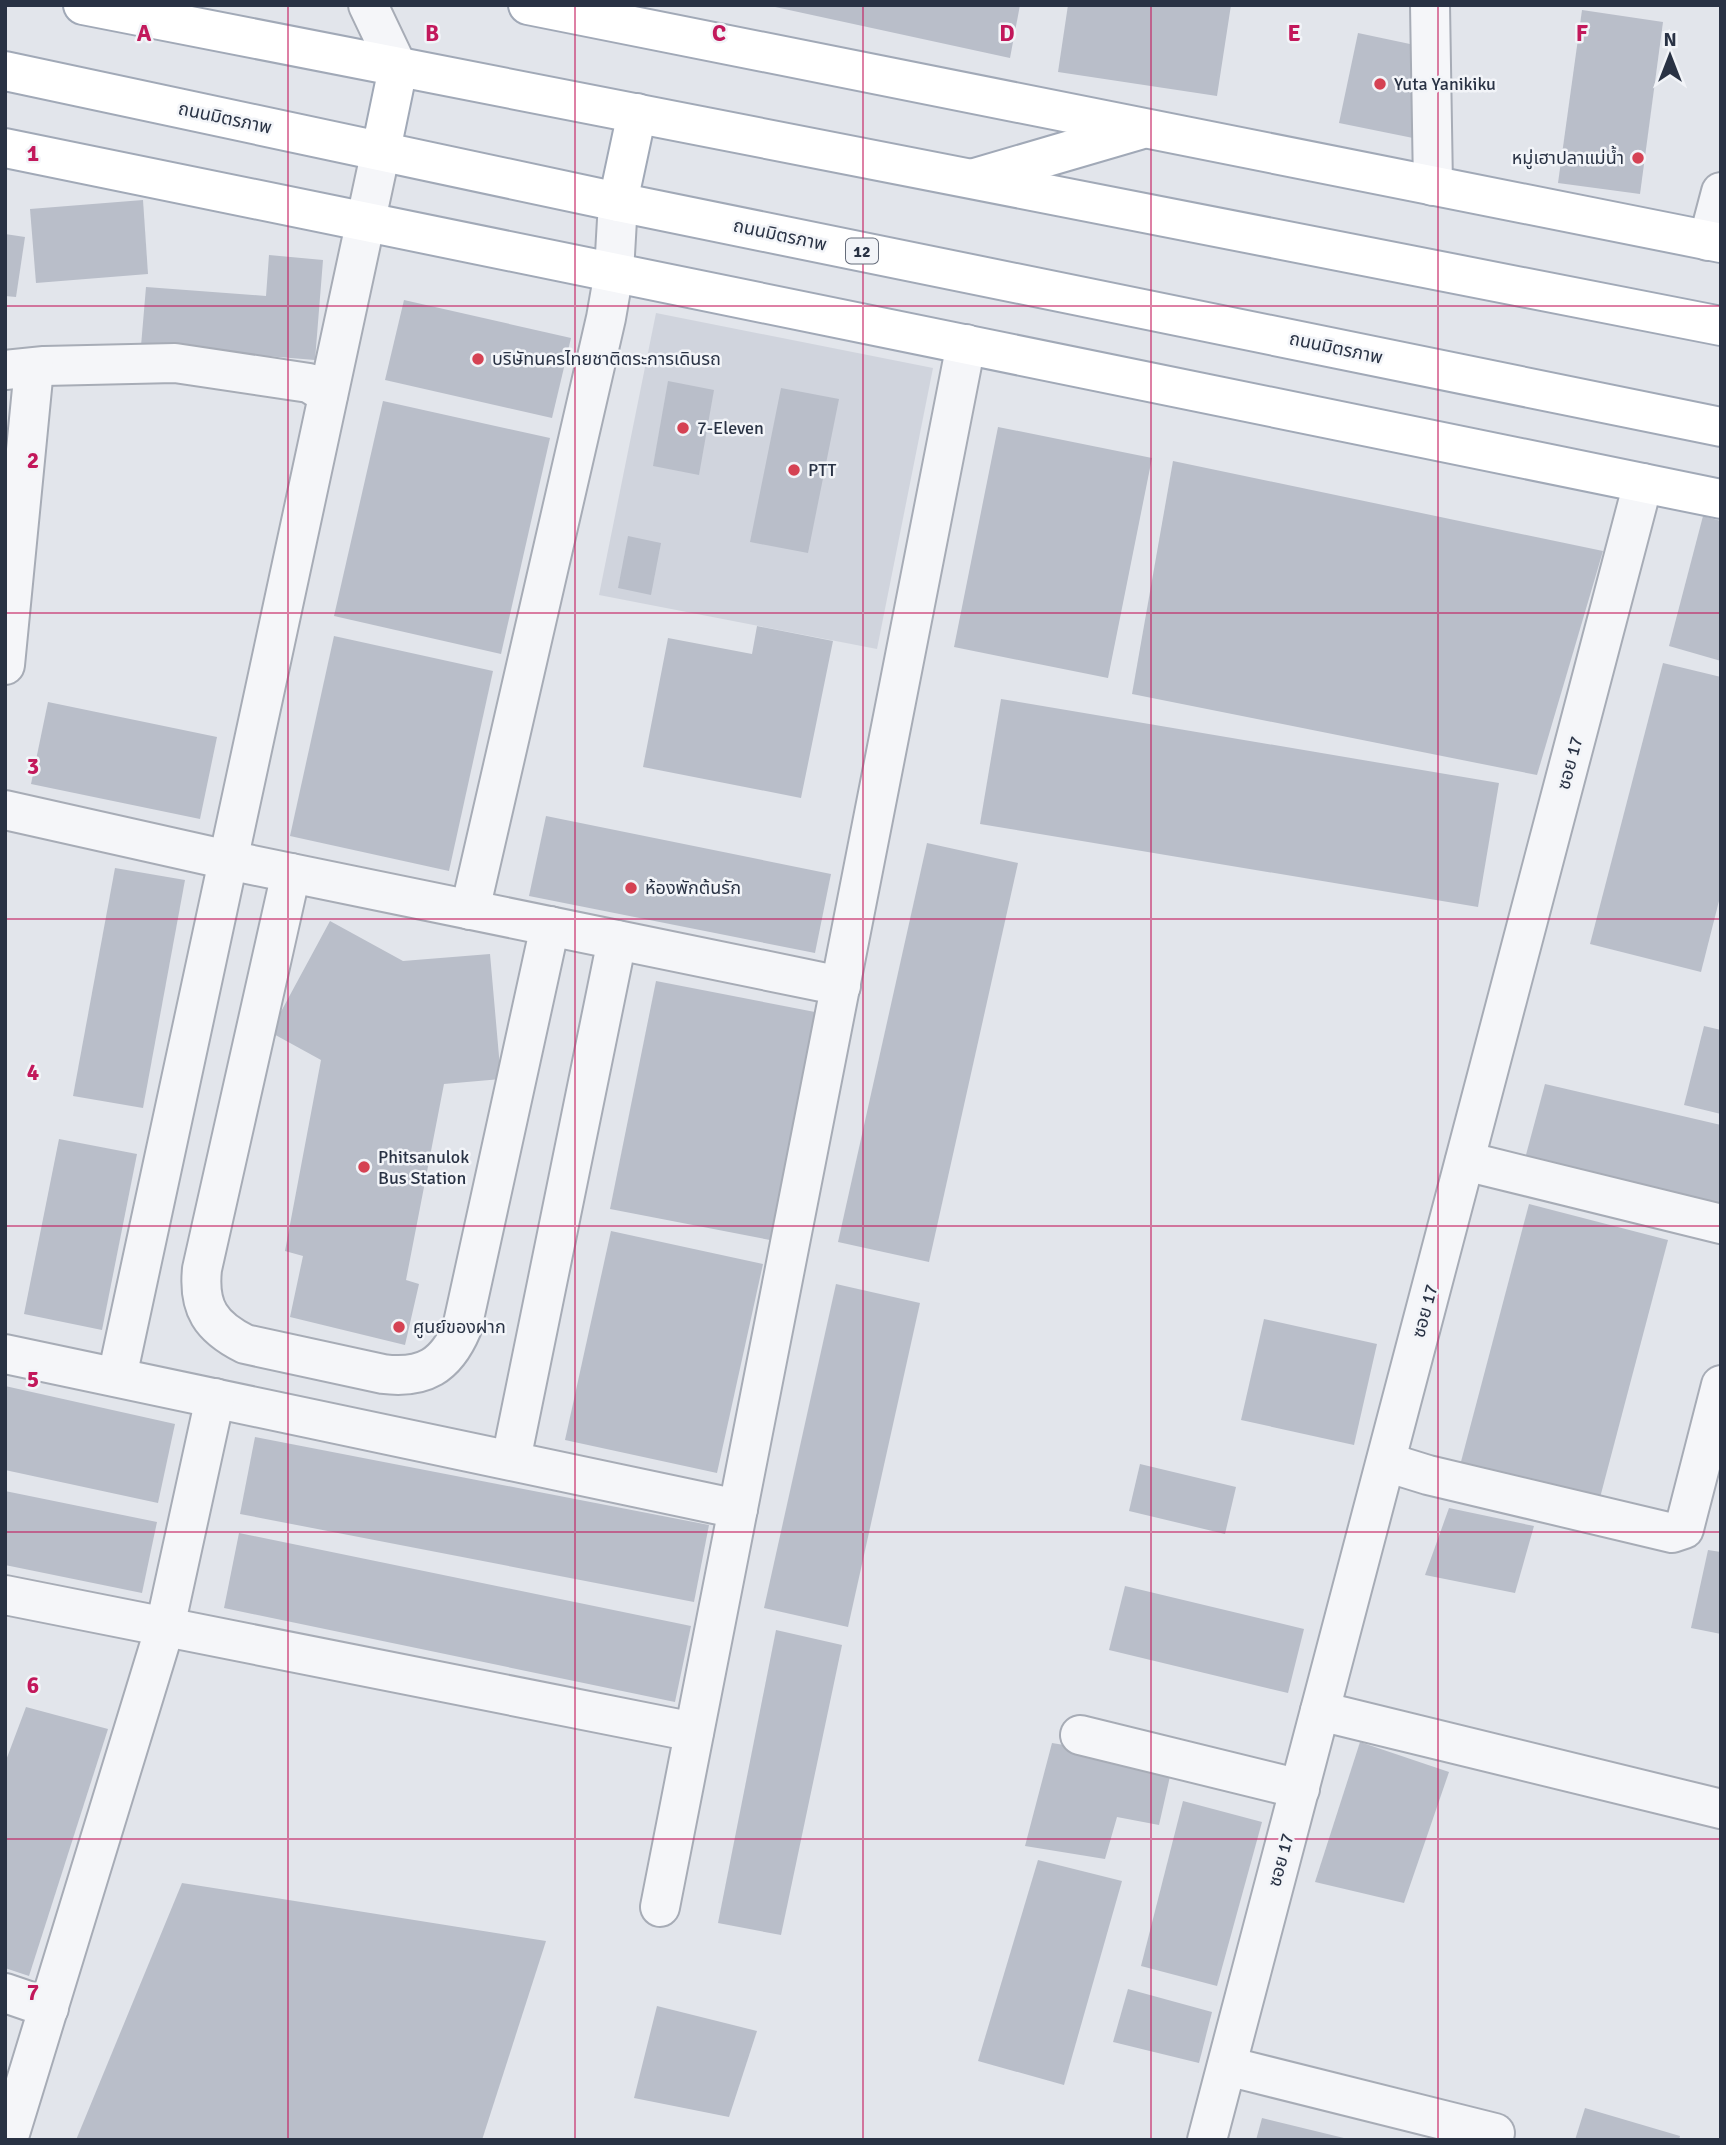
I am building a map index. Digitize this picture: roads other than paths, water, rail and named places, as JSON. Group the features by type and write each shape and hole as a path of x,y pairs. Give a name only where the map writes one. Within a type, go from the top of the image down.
{"main road":[{"path":"83,5 1721,326"},
{"path":"528,5 594,12 1717,244"},
{"path":"382,150 398,68"},
{"name":"ถนนมิตรภาพ","path":"5,71 618,202 1721,427"},
{"path":"618,202 636,113"},
{"path":"970,179 1146,128"},
{"path":"5,148 1721,499"}],"street":[{"path":"368,5 398,68"},
{"path":"1430,5 1433,186"},
{"path":"117,1377 382,150"},
{"path":"1717,244 1721,192"},
{"path":"470,910 606,318 614,272 618,202"},
{"path":"660,1907 966,344"},
{"path":"5,665 19,369 175,363 309,383 328,395"},
{"name":"ซอย 17","path":"1208,2140 1643,483"},
{"path":"5,810 228,860 841,986"},
{"path":"290,873 200,1288 214,1323 245,1344 383,1374 403,1376 424,1372 441,1362 454,1346 462,1328 550,926"},
{"path":"511,1460 617,940"},
{"path":"1465,1161 1721,1224"},
{"path":"5,1354 738,1508"},
{"path":"1386,1462 1428,1475 1672,1534 1684,1528 1721,1385"},
{"path":"8,2140 165,1627 215,1398"},
{"path":"5,1595 694,1732"},
{"path":"1320,1711 1721,1809"},
{"path":"1080,1735 1300,1789"},
{"path":"5,1993 49,2008"},
{"path":"1227,2066 1495,2133"}],"place":[{"name":"Yuta Yanikiku","path":"1380,84"},
{"name":"หมู่เฮาปลาแม่น้ำ","path":"1638,158"},
{"name":"บริษัทนครไทยชาติตระการเดินรถ","path":"478,359"},
{"name":"7-Eleven","path":"683,428"},
{"name":"PTT","path":"794,470"},
{"name":"ห้องพักต้นรัก","path":"631,888"},
{"name":"Phitsanulok Bus Station","path":"364,1167"},
{"name":"ศูนย์ของฝาก","path":"399,1327"}]}
